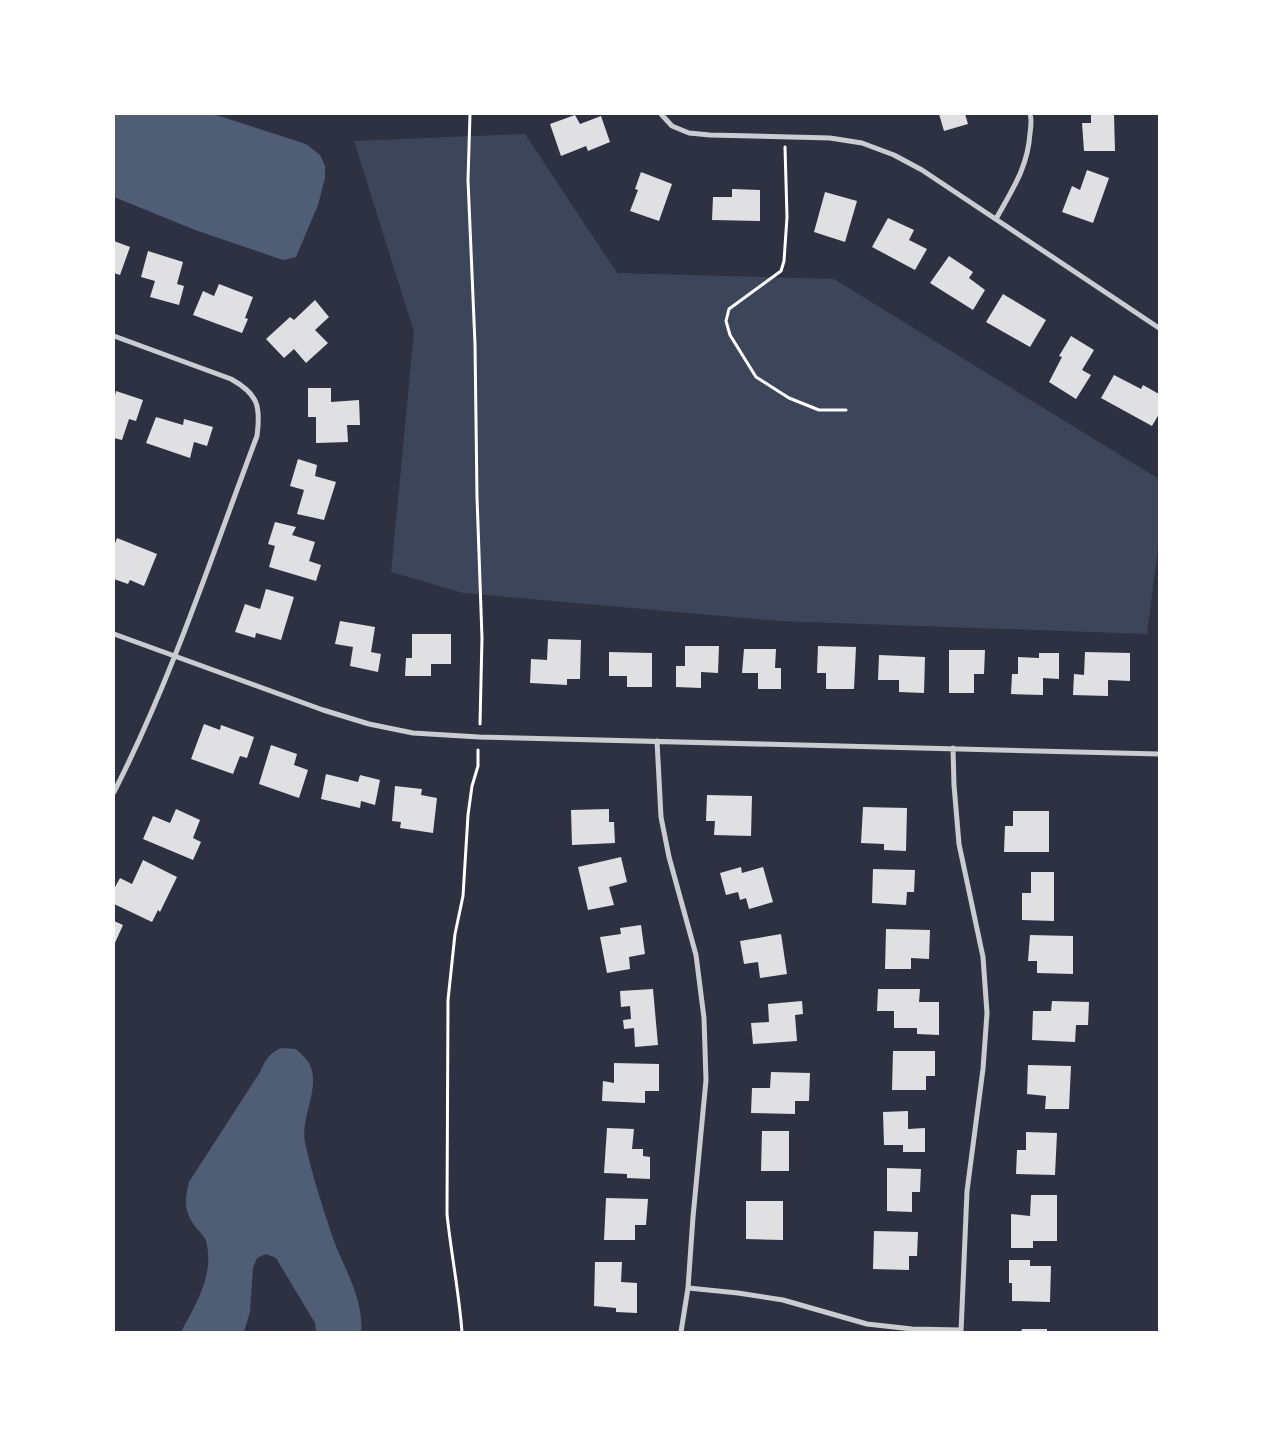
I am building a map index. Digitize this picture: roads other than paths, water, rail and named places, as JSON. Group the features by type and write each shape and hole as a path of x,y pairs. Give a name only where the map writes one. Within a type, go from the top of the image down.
{"street":[{"path":"661,114 672,126 689,133 830,138 862,143 894,155 922,170 1159,328"},
{"path":"996,219 1024,170 1030,147 1030,114"},
{"path":"114,336 231,379 246,387 256,400 259,419 257,436 175,656 155,706 114,792"},
{"path":"114,634 322,710 369,724 413,733 479,737 1159,754"},
{"path":"657,741 661,817 669,857 696,955 704,1018 706,1080 693,1208 688,1288 681,1332"},
{"path":"688,1288 783,1300 867,1324 912,1329 961,1331 967,1191 983,1069 987,1013 983,957 959,844 953,748"}]}
